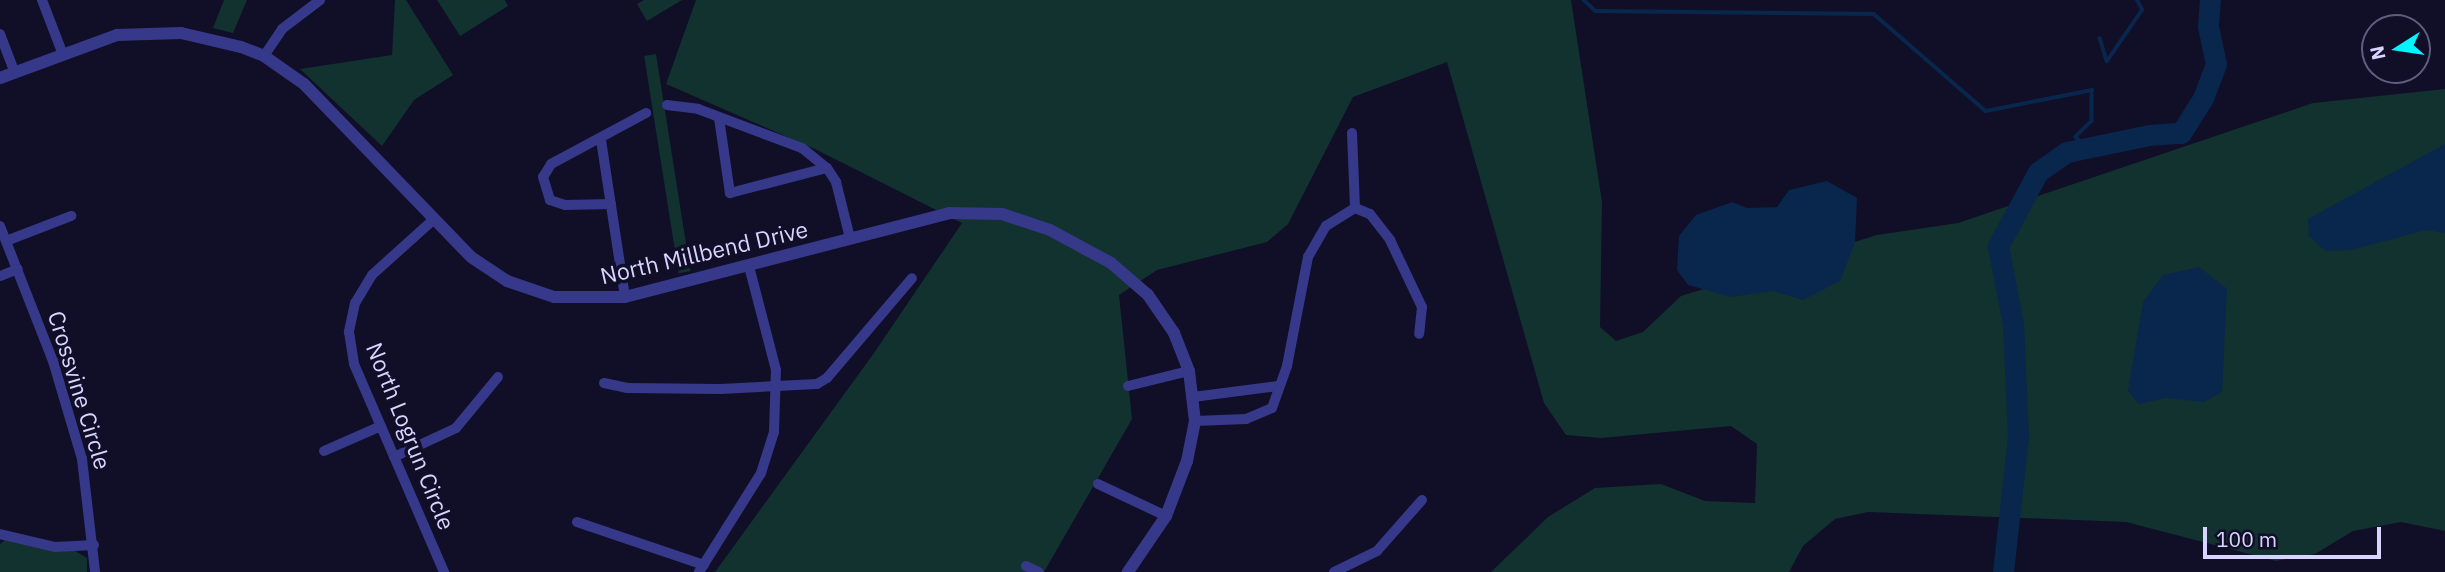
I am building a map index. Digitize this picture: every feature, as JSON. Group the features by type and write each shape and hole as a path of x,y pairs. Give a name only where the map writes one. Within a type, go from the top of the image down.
{"street":[{"path":"42,0 62,52"},
{"path":"264,56 282,29 316,3 319,17"},
{"name":"North Millbend Drive","path":"0,78 62,52 117,35 160,32 203,37 264,56 318,97 433,220 489,271 531,290 576,300 625,297 948,213 981,211 1024,220 1111,263 1135,282 1174,333 1189,371 1195,421 1187,461 1166,516 1128,572"},
{"path":"0,34 15,72"},
{"path":"667,105 719,118 802,148 827,167 836,182 850,238"},
{"path":"611,204 565,205 550,200 544,189 543,177 551,164 601,140 646,113"},
{"path":"719,118 730,193 827,167"},
{"path":"1352,133 1355,208"},
{"path":"601,140 625,297"},
{"path":"1355,208 1370,214 1390,240 1422,307 1419,334"},
{"path":"1195,421 1246,419 1272,408 1287,366 1308,257 1326,226 1355,208"},
{"path":"6,241 71,216"},
{"name":"North Logrun Circle","path":"433,220 372,275 351,317 354,365 444,572"},
{"name":"Crossvine Circle","path":"0,226 75,433 94,545 95,572"},
{"path":"577,522 702,568 744,504 770,452 778,390 750,266"},
{"path":"0,276 18,270"},
{"path":"604,383 637,388 778,390 827,378 912,278"},
{"path":"1128,386 1189,371"},
{"path":"394,457 456,428 498,377"},
{"path":"1193,397 1278,386"},
{"path":"324,452 382,426"},
{"path":"1098,484 1166,516"},
{"path":"1334,572 1377,551 1422,500"},
{"path":"0,534 55,547 94,545"},
{"path":"1026,566 1039,572"}],"green space":[{"path":"224,0 247,0 233,33 213,28"},
{"path":"395,0 406,0 453,75 414,100 382,146 300,69 392,55"},
{"path":"437,0 505,0 508,6 460,36"},
{"path":"644,0 682,0 647,21 637,4"},
{"path":"696,0 1571,0 1602,202 1600,327 1616,341 1643,332 1681,296 1877,235 1958,223 2313,103 2445,89 2445,531 2401,522 2353,531 2315,554 2276,561 2126,522 1868,512 1835,519 1803,546 1789,572 1491,572 1548,517 1595,488 1661,484 1705,501 1755,503 1757,444 1731,426 1601,438 1566,435 1544,403 1447,62 1353,97 1288,224 1267,242 1157,270 1119,295 1132,419 1044,572 715,572 874,353 962,223 815,149 666,84"},
{"path":"656,54 690,271 679,273 644,56"},
{"path":"5,540 52,551 75,551 87,558 87,572 0,572 0,544"}],"water":[{"path":"2445,144 2445,233 2426,230 2351,250 2325,251 2309,236 2308,219"},
{"path":"1827,181 1857,198 1855,242 1840,281 1803,300 1773,291 1731,297 1688,285 1677,270 1679,236 1696,215 1732,202 1747,208 1777,207 1789,190"},
{"path":"2199,267 2227,289 2222,392 2204,402 2166,398 2139,404 2128,391 2143,302 2163,275"}],"waterway":[{"path":"1584,0 1596,11 1874,14 1986,111 2092,90 2092,121 2076,137 2085,146"},
{"path":"2100,38 2107,61 2142,10 2137,0"},
{"path":"2003,572 2018,437 2013,324 1998,246 2038,172 2067,152 2149,135 2181,133 2203,98 2216,64 2208,26 2210,0"}]}
